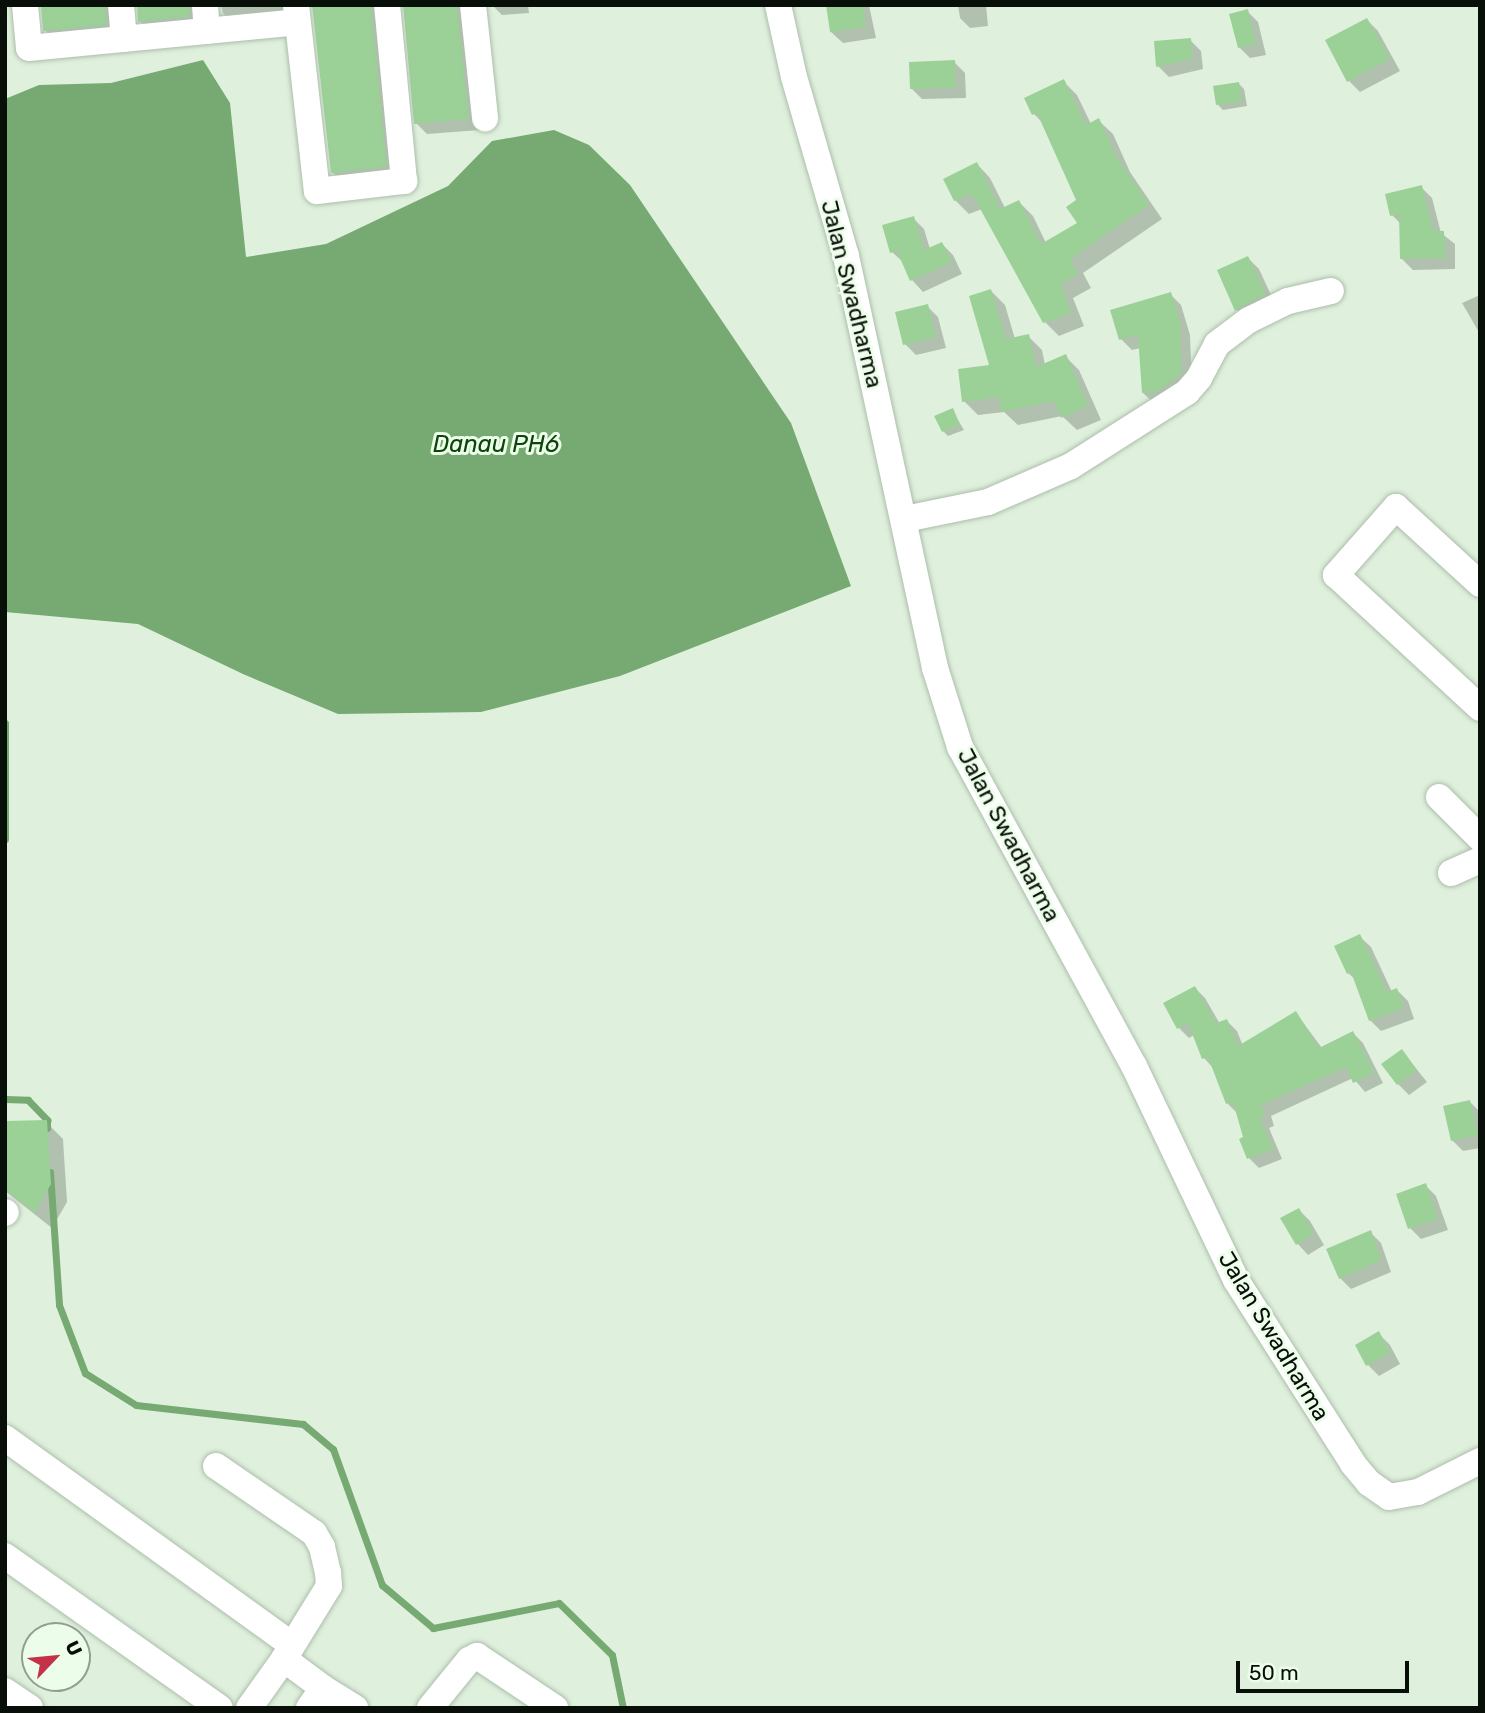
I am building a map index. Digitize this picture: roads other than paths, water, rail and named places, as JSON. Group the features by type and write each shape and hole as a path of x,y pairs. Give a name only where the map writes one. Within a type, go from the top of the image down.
{"street":[{"path":"24,5 29,48 124,39 206,18 296,14 317,191 404,181 387,5"},
{"path":"121,5 124,39"},
{"path":"473,5 485,118"},
{"name":"Jalan Swadharma","path":"778,5 794,77 846,256 905,519 935,668 960,747 1122,1042 1236,1280 1353,1464 1389,1497 1418,1492 1480,1461"},
{"path":"905,519 988,502 1071,466 1187,392 1199,378 1217,344 1249,320 1288,302 1331,291"},
{"path":"1480,584 1396,507 1336,575 1480,708"},
{"path":"1439,797 1480,838"},
{"path":"1451,873 1480,860"},
{"path":"5,1438 288,1651 316,1698 355,1708"},
{"path":"216,1465 314,1533 322,1547 329,1586 249,1708"},
{"path":"5,1556 220,1708"},
{"path":"430,1708 469,1660 477,1656 555,1708"},
{"path":"5,1691 30,1708"}],"water":[{"name":"Danau PH6","path":"203,60 230,103 246,257 326,244 448,186 492,141 554,130 589,145 630,185 791,423 851,586 620,676 481,712 338,714 243,674 138,624 5,612 5,99 39,85 111,83"}],"waterway":[{"path":"5,723 5,839"},
{"path":"5,1099 28,1100 47,1120 47,1128"},
{"path":"50,1172 59,1305 85,1373 136,1405 303,1424 333,1449 382,1585 433,1628 559,1603 612,1655 623,1708"}]}
